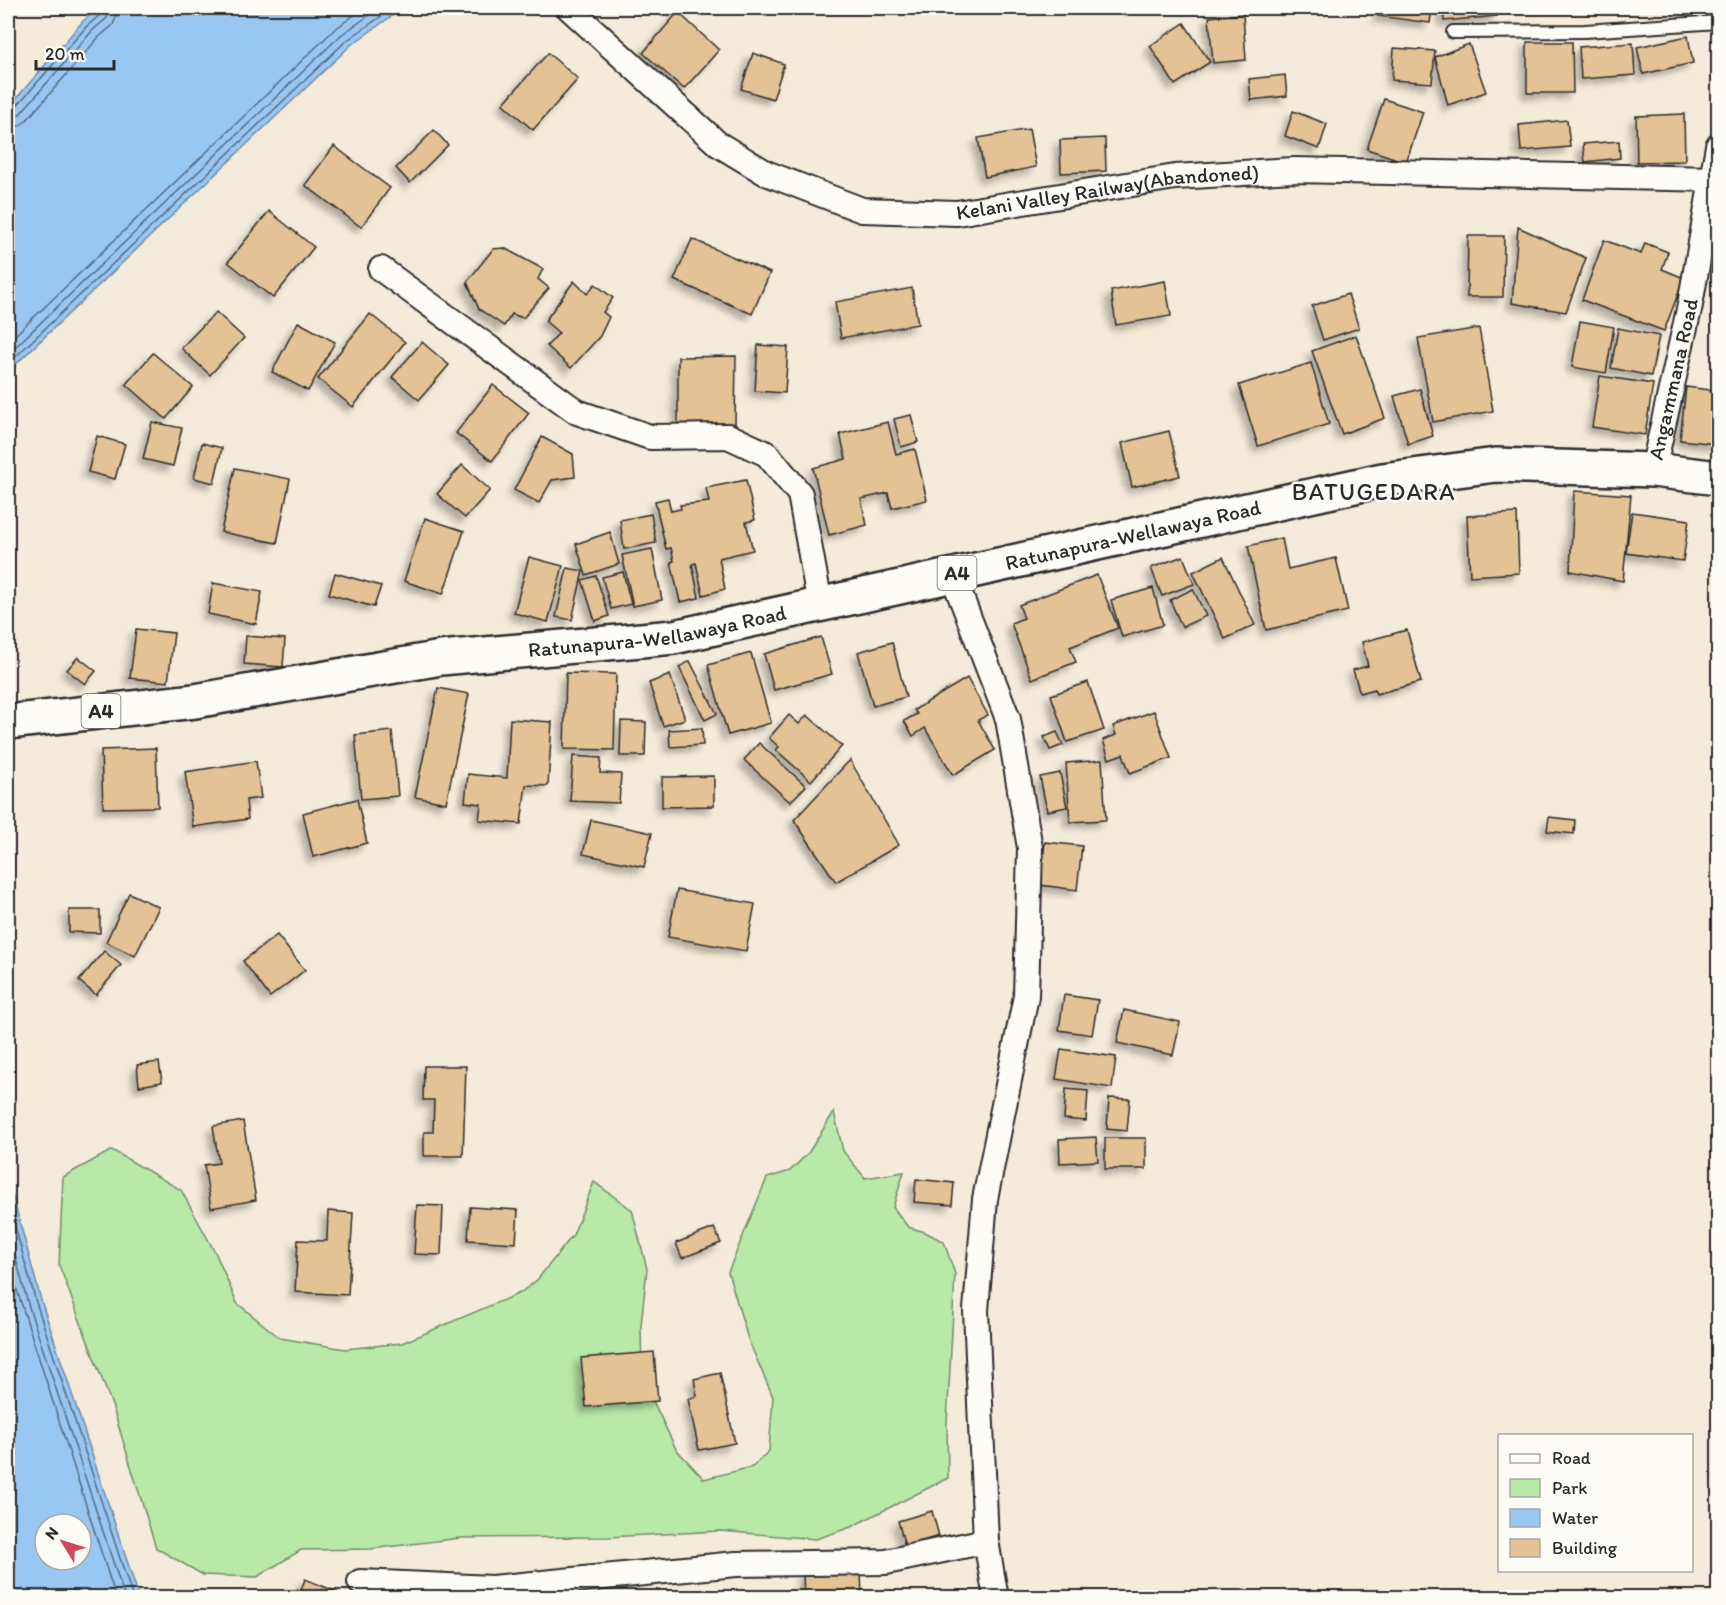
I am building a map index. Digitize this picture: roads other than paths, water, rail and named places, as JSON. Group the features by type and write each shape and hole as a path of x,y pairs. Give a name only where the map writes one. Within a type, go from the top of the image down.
{"highway":[{"name":"Ratunapura-Wellawaya Road","path":"8,722 195,700 441,658 674,637 1382,480 1496,465 1653,470 1719,478"}],"street":[{"name":"Kelani Valley Railway(Abandoned)","path":"569,8 718,144 766,173 862,210 957,213 1175,177 1294,170 1714,179"},
{"name":"Angammana Road","path":"1653,470 1690,305 1719,146"},
{"path":"381,269 577,412 650,437 728,436 767,454 800,494 820,605"},
{"path":"952,574 1008,719 1030,848 1026,996 985,1199 975,1310 986,1541 996,1598"},
{"path":"360,1582 492,1588 736,1564 886,1562 986,1541"}],"lane":[{"path":"1453,32 1584,31 1719,22"}],"water":[{"path":"99,8 403,8 351,45 15,365 8,388 8,108 83,21"},
{"path":"8,1179 41,1300 139,1597 8,1597"}],"district":[{"name":"BATUGEDARA","path":"1374,492"}]}
